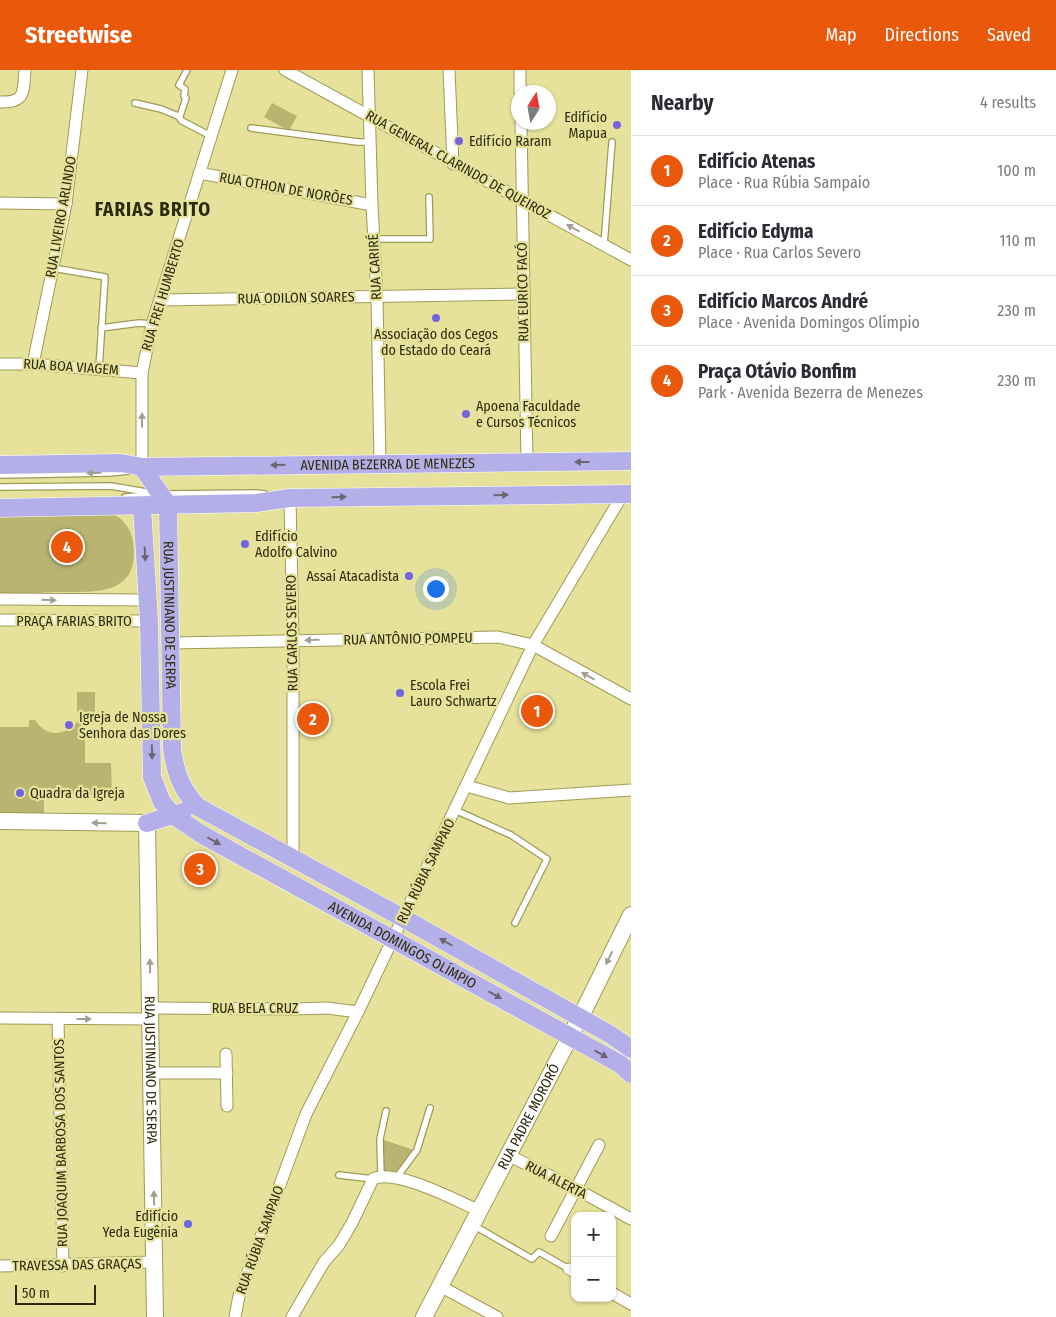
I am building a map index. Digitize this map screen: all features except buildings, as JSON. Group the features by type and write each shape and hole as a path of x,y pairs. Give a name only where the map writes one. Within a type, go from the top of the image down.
{"main road":[{"name":"AVENIDA BEZERRA DE MENEZES","path":"0,465 121,463 142,467 631,461"},
{"path":"142,467 164,500"},
{"path":"0,508 142,506 164,500 256,503 290,498 627,494"},
{"name":"RUA JUSTINIANO DE SERPA","path":"164,500 172,748 178,778 188,797"},
{"name":"RUA JUSTINIANO DE SERPA","path":"142,506 148,621 152,777 167,808"},
{"path":"147,823 167,808 178,778"},
{"name":"AVENIDA DOMINGOS OLÍMPIO","path":"188,797 198,807 403,918 580,1017 631,1049"},
{"path":"167,808 194,813 237,838 252,844 271,846"},
{"name":"AVENIDA DOMINGOS OLÍMPIO","path":"167,808 201,834 570,1036 620,1064 631,1074"}],"street":[{"path":"0,102 16,101 19,99 24,82 24,70"},
{"name":"RUA LIVEIRO ARLINDO","path":"33,364 66,204 82,70"},
{"name":"RUA FREI HUMBERTO","path":"142,467 142,373 152,324 232,70"},
{"name":"RUA GENERAL CLARINDO DE QUEIROZ","path":"285,70 453,164 631,260"},
{"name":"RUA CARIRÉ","path":"368,70 377,298 380,464"},
{"path":"449,70 453,164"},
{"path":"520,70 520,85"},
{"name":"RUA EURICO FACÓ","path":"521,130 527,462"},
{"name":"RUA OTHON DE NORÕES","path":"199,173 372,205"},
{"path":"0,202 66,204"},
{"name":"RUA ODILON SOARES","path":"160,300 377,298 523,294"},
{"name":"RUA BOA VIAGEM","path":"0,364 99,368 142,373"},
{"name":"RUA RÚBIA SAMPAIO","path":"235,1317 239,1296 306,1114 358,1012 534,645 627,494"},
{"name":"RUA CARLOS SEVERO","path":"290,498 293,640 293,859"},
{"name":"PRAÇA FARIAS BRITO","path":"0,600 147,600"},
{"name":"PRAÇA FARIAS BRITO","path":"0,620 148,621"},
{"name":"RUA ANTÔNIO POMPEU","path":"170,643 498,637 534,645 631,700"},
{"path":"467,786 508,798 631,790"},
{"path":"0,821 147,823"},
{"name":"RUA JUSTINIANO DE SERPA","path":"147,823 155,1317"},
{"name":"RUA PADRE MORORÓ","path":"424,1317 631,915"},
{"name":"RUA BELA CRUZ","path":"0,1018 58,1019 151,1013 312,1008 358,1012"},
{"name":"RUA JOAQUIM BARBOSA DOS SANTOS","path":"58,1019 63,1266"},
{"path":"226,1054 227,1106"},
{"path":"152,1073 227,1072"},
{"path":"551,1236 599,1145"},
{"name":"RUA ALERTA","path":"508,1156 576,1189 631,1219"},
{"path":"292,1317 324,1262 339,1245 377,1178 407,1180 475,1217"},
{"name":"TRAVESSA DAS GRAÇAS","path":"0,1266 63,1266 154,1262"},
{"path":"440,1286 496,1317"},
{"path":"616,1295 631,1304"}],"lane":[{"path":"180,116 186,98 184,96 185,89 179,85 187,70"},
{"path":"135,103 180,116 182,121 212,136"},
{"path":"251,128 358,142 371,142"},
{"path":"604,245 612,142"},
{"path":"374,239 430,239 430,197"},
{"path":"53,268 105,277 99,368"},
{"path":"101,328 138,323 152,324"},
{"name":"AVENIDA BEZERRA DE MENEZES","path":"0,475 121,472 142,467"},
{"path":"0,487 111,486 164,500"},
{"path":"119,498 164,500"},
{"path":"455,810 511,835 548,859 515,923"},
{"path":"397,1178 417,1150 430,1108"},
{"path":"339,1175 377,1178 380,1139 386,1111"},
{"path":"475,1217 532,1259 539,1252 571,1269"}],"shaded area":[{"path":"272,103 297,116 289,131 264,117"},
{"path":"112,513 122,520 129,529 134,551 132,567 127,578 118,585 94,591 0,595 0,516"},
{"path":"77,692 95,692 95,713 77,713"},
{"path":"29,720 35,720 44,730 55,733 72,727 77,722 85,723 85,763 111,763 112,796 44,793 44,814 0,813 0,727 29,727"},
{"path":"384,1140 414,1150 396,1175 384,1172"}],"place":[{"name":"Edifício Mapua","path":"617,125"},
{"name":"Edifício Raram","path":"459,141"},
{"name":"Associação dos Cegos do Estado do Ceará","path":"436,318"},
{"name":"Apoena Faculdade e Cursos Técnicos","path":"466,414"},
{"name":"Edifício Adolfo Calvino","path":"245,544"},
{"name":"Praça Otávio Bonfim","path":"67,547"},
{"name":"Assaí Atacadista","path":"409,576"},
{"name":"Escola Frei Lauro Schwartz","path":"400,693"},
{"name":"Edifício Atenas","path":"537,711"},
{"name":"Edifício Edyma","path":"313,719"},
{"name":"Igreja de Nossa Senhora das Dores","path":"69,725"},
{"name":"Quadra da Igreja","path":"20,793"},
{"name":"Edifício Marcos André","path":"200,869"},
{"name":"Edifício Yeda Eugênia","path":"188,1224"}],"district":[{"name":"FARIAS BRITO","path":"153,209"}]}
